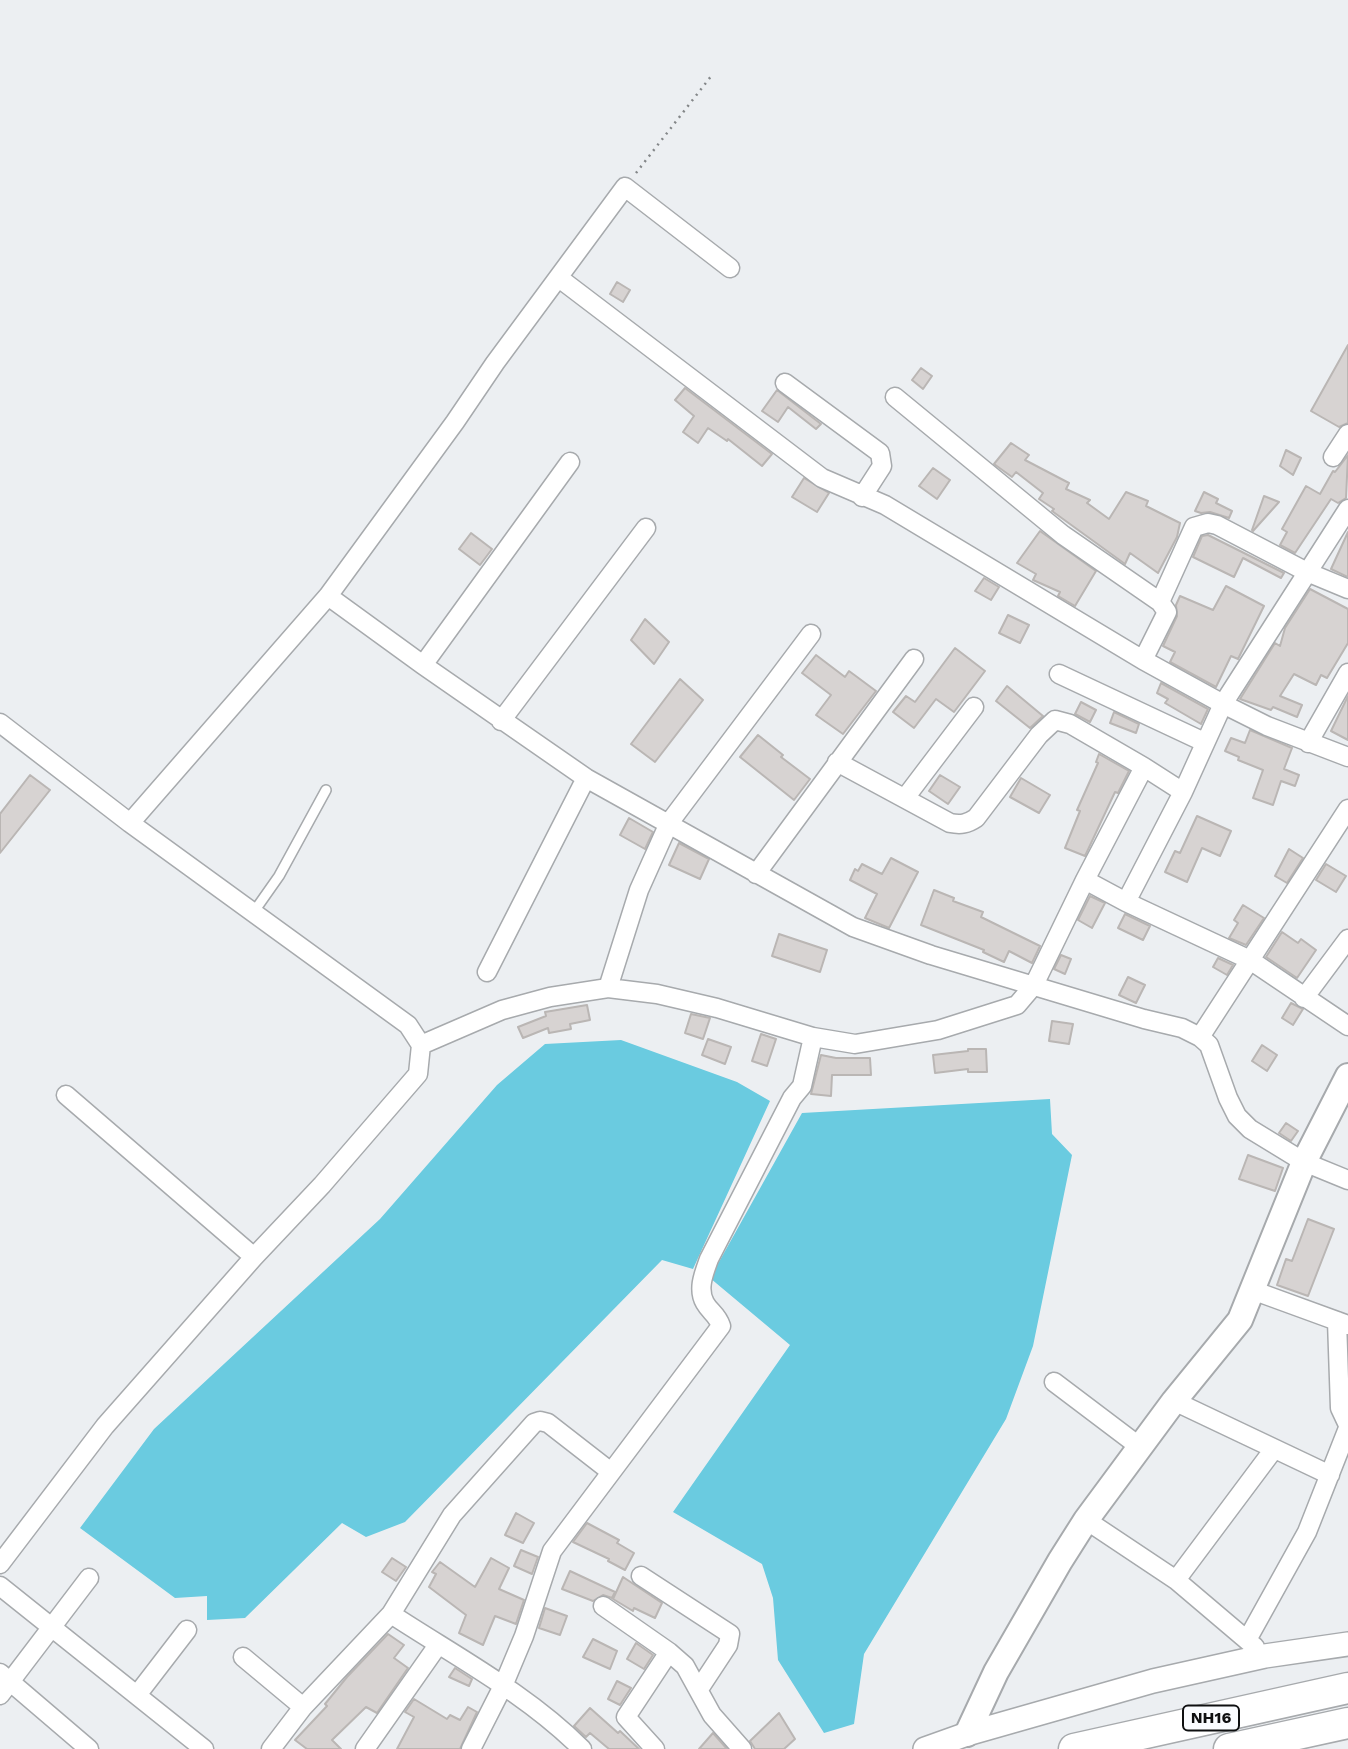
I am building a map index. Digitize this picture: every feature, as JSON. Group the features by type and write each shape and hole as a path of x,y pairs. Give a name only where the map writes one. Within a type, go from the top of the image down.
{"highway":[{"name":"NH16","path":"1074,1749 1348,1688"},
{"name":"NH16","path":"1229,1749 1348,1723"}],"main road":[{"path":"967,1734 1003,1660 1086,1520 1174,1401 1240,1320 1304,1162 1348,1076"}],"street":[{"path":"130,823 328,596 625,187 730,268"},
{"path":"559,278 822,478 885,505 1143,660 1223,704 1308,743 1348,757"},
{"path":"785,383 880,453 882,466 862,497"},
{"path":"895,397 1063,535 1160,601 1167,612 1143,660"},
{"path":"1333,457 1348,434"},
{"path":"423,666 570,462"},
{"path":"1126,902 1183,792 1223,704 1348,509"},
{"path":"1160,601 1194,527 1200,525 1217,525 1307,572 1348,589"},
{"path":"501,720 646,528"},
{"path":"328,596 423,666 586,778 853,927 931,955 1144,1020 1181,1028 1200,1037 1209,1045 1237,1116 1250,1129 1304,1162 1348,1180"},
{"path":"608,988 639,890 669,823 811,634"},
{"path":"756,874 914,659"},
{"path":"1308,743 1348,673"},
{"path":"1059,674 1204,742"},
{"path":"905,798 974,706"},
{"path":"837,762 950,823 967,823 976,818 1038,734 1055,720 1070,724 1183,792"},
{"path":"0,723 130,823 408,1026 421,1045 418,1074 105,1426 0,1564"},
{"path":"421,1045 502,1010 608,988 657,994 717,1008 813,1037 855,1044 892,1040 938,1030 1017,1005 1034,985 1144,767"},
{"path":"487,972 586,778"},
{"path":"1200,1037 1346,816"},
{"path":"1085,880 1250,960 1348,1026"},
{"path":"1304,998 1348,939"},
{"path":"471,1749 503,1686 524,1636 552,1551 721,1326 717,1316 705,1303 702,1277 792,1098 802,1086 813,1037"},
{"path":"66,1096 254,1257"},
{"path":"1247,1640 1307,1532 1348,1426 1340,1408 1342,1323 1252,1290"},
{"path":"1054,1382 1140,1447"},
{"path":"1174,1401 1330,1475"},
{"path":"271,1749 303,1707 391,1614 452,1515 534,1423 548,1423 611,1472"},
{"path":"1176,1580 1273,1449"},
{"path":"1086,1520 1176,1580 1265,1657"},
{"path":"641,1576 730,1634 729,1645 699,1689"},
{"path":"89,1578 53,1626 3,1683 89,1749"},
{"path":"0,1586 204,1749"},
{"path":"603,1606 685,1666 712,1715 741,1749"},
{"path":"391,1614 503,1686 557,1726 582,1749"},
{"path":"137,1695 187,1630"},
{"path":"925,1749 967,1734 1153,1681 1265,1657 1348,1644"},
{"path":"365,1749 438,1645"},
{"path":"655,1749 626,1717 669,1652"},
{"path":"243,1657 303,1707"}],"lane":[{"path":"253,913 279,876 327,790"}],"path":[{"path":"625,187 712,75"}],"water":[{"path":"621,1040 737,1082 770,1101 693,1269 662,1260 405,1522 366,1537 342,1523 245,1618 207,1620 207,1596 175,1598 80,1528 154,1429 380,1219 497,1085 545,1044"},
{"path":"1050,1099 1052,1134 1072,1155 1033,1346 1006,1419 864,1654 854,1724 824,1733 778,1660 773,1598 762,1564 673,1512 790,1345 710,1278 802,1113"}],"building":[{"path":"617,282 630,290 623,302 610,294"},
{"path":"1348,345 1348,423 1339,427 1311,411"},
{"path":"921,368 932,376 923,389 912,380"},
{"path":"685,388 772,454 762,466 728,439 727,441 708,428 698,443 683,432 694,416 675,400"},
{"path":"777,390 821,424 816,429 788,407 778,422 762,411"},
{"path":"1011,443 1029,455 1025,460 1069,483 1066,489 1090,500 1087,503 1109,519 1126,492 1148,501 1146,506 1180,523 1177,537 1158,573 1130,553 1125,564 1052,511 1054,509 1039,499 1043,493 1016,472 1012,477 994,464"},
{"path":"1286,450 1301,458 1293,475 1280,466"},
{"path":"1348,455 1346,498 1338,503 1331,499 1295,553 1280,545 1287,532 1282,529 1306,486 1320,494 1333,471 1335,472"},
{"path":"933,468 950,480 937,499 919,486"},
{"path":"804,478 829,493 817,512 792,497"},
{"path":"1204,492 1218,499 1216,503 1232,511 1229,518 1195,511"},
{"path":"1264,496 1279,502 1253,531 1252,530"},
{"path":"1040,531 1096,571 1075,606 1058,596 1060,592 1033,580 1036,574 1017,563"},
{"path":"1348,532 1348,577 1331,569"},
{"path":"471,533 492,549 480,565 459,549"},
{"path":"1208,535 1284,573 1281,578 1243,558 1234,577 1193,557 1202,536"},
{"path":"984,578 999,587 991,600 975,591"},
{"path":"1226,586 1264,606 1238,659 1231,656 1216,687 1170,662 1175,652 1163,646 1177,616 1176,605 1180,596 1213,610"},
{"path":"1310,589 1348,609 1348,643 1327,678 1321,675 1316,685 1294,674 1280,696 1302,705 1297,717 1273,707 1271,710 1240,699 1275,643 1280,646 1285,628"},
{"path":"1008,615 1029,625 1020,643 999,633"},
{"path":"645,619 669,642 654,664 631,640"},
{"path":"955,648 985,671 954,712 936,699 914,728 893,712 906,696 915,702"},
{"path":"816,655 845,677 849,671 876,691 843,734 816,715 831,695 802,673"},
{"path":"680,679 703,700 655,762 631,744"},
{"path":"1161,683 1208,709 1201,724 1165,703 1168,699 1157,693"},
{"path":"1007,686 1043,716 1030,728 996,701"},
{"path":"1348,696 1348,740 1331,731"},
{"path":"1081,702 1096,710 1090,722 1075,714"},
{"path":"1114,712 1139,724 1136,733 1110,723"},
{"path":"1250,730 1292,748 1284,769 1299,775 1295,786 1281,781 1273,805 1253,798 1263,770 1238,760 1239,757 1225,751 1231,738 1245,743"},
{"path":"758,735 810,779 794,800 740,757"},
{"path":"1099,754 1129,771 1118,793 1115,792 1085,856 1065,848 1080,811 1077,810 1098,763"},
{"path":"30,775 50,790 0,853 0,814"},
{"path":"940,775 960,787 948,804 929,791"},
{"path":"1021,778 1050,795 1039,813 1010,797"},
{"path":"1197,816 1231,831 1220,856 1202,848 1187,882 1165,872 1175,851 1180,853"},
{"path":"629,818 653,832 645,849 620,835"},
{"path":"679,843 709,859 700,879 669,865"},
{"path":"1289,849 1303,858 1287,883 1275,876"},
{"path":"891,858 918,872 889,928 865,918 877,894 850,880 855,869 858,871 862,864 882,874"},
{"path":"1326,864 1346,876 1336,892 1316,880"},
{"path":"934,890 954,898 953,901 983,912 981,917 1040,946 1032,963 1009,951 1004,962 983,952 984,950 921,925"},
{"path":"1090,896 1105,903 1092,928 1078,920"},
{"path":"1243,905 1264,918 1246,945 1229,938 1238,923 1234,920"},
{"path":"1125,914 1150,926 1143,940 1118,928"},
{"path":"1282,932 1298,943 1301,939 1316,950 1297,978 1266,957"},
{"path":"779,934 827,950 820,972 772,956"},
{"path":"1061,955 1071,959 1065,974 1054,969"},
{"path":"1218,958 1233,965 1227,975 1213,967"},
{"path":"1128,977 1145,985 1136,1003 1119,995"},
{"path":"1291,1003 1303,1009 1293,1025 1282,1018"},
{"path":"587,1005 590,1020 570,1024 571,1029 549,1033 548,1028 523,1038 518,1027 546,1016 545,1012"},
{"path":"691,1014 710,1018 703,1039 685,1033"},
{"path":"1052,1021 1073,1024 1069,1044 1049,1041"},
{"path":"761,1034 776,1039 767,1066 752,1061"},
{"path":"708,1039 731,1047 725,1064 702,1055"},
{"path":"1262,1045 1277,1055 1267,1071 1252,1061"},
{"path":"986,1049 987,1072 968,1072 968,1069 935,1073 933,1055"},
{"path":"821,1055 870,1058 871,1075 832,1075 831,1096 811,1094"},
{"path":"1286,1123 1298,1131 1291,1141 1279,1133"},
{"path":"1248,1155 1283,1168 1275,1191 1239,1179"},
{"path":"1308,1219 1334,1229 1308,1296 1277,1285 1286,1259 1292,1261"},
{"path":"516,1513 534,1523 523,1543 505,1535"},
{"path":"587,1523 619,1540 617,1543 634,1553 625,1570 573,1542"},
{"path":"521,1550 538,1557 532,1574 514,1566"},
{"path":"392,1558 406,1567 396,1581 382,1572"},
{"path":"491,1558 509,1568 499,1589 524,1600 516,1624 495,1616 483,1645 459,1633 466,1615 429,1587 436,1574 432,1572 440,1562 475,1587"},
{"path":"570,1571 615,1592 612,1598 603,1595 593,1601 562,1589"},
{"path":"623,1577 662,1603 655,1618 634,1608 633,1611 613,1599"},
{"path":"545,1608 567,1616 560,1635 539,1628"},
{"path":"388,1634 404,1645 394,1658 408,1668 377,1713 366,1707 332,1740 341,1749 307,1749 295,1740 327,1706 325,1704 347,1677"},
{"path":"593,1639 617,1651 610,1669 583,1657"},
{"path":"636,1643 653,1655 644,1669 627,1659"},
{"path":"455,1668 472,1679 469,1686 449,1677"},
{"path":"617,1681 631,1688 620,1705 608,1699"},
{"path":"414,1699 447,1719 450,1715 460,1720 468,1707 477,1712 460,1749 397,1749 414,1717 405,1712"},
{"path":"590,1708 639,1749 609,1749 590,1733 586,1737 574,1726"},
{"path":"779,1713 795,1739 784,1749 755,1749 750,1741"},
{"path":"713,1733 727,1749 699,1749"}]}
